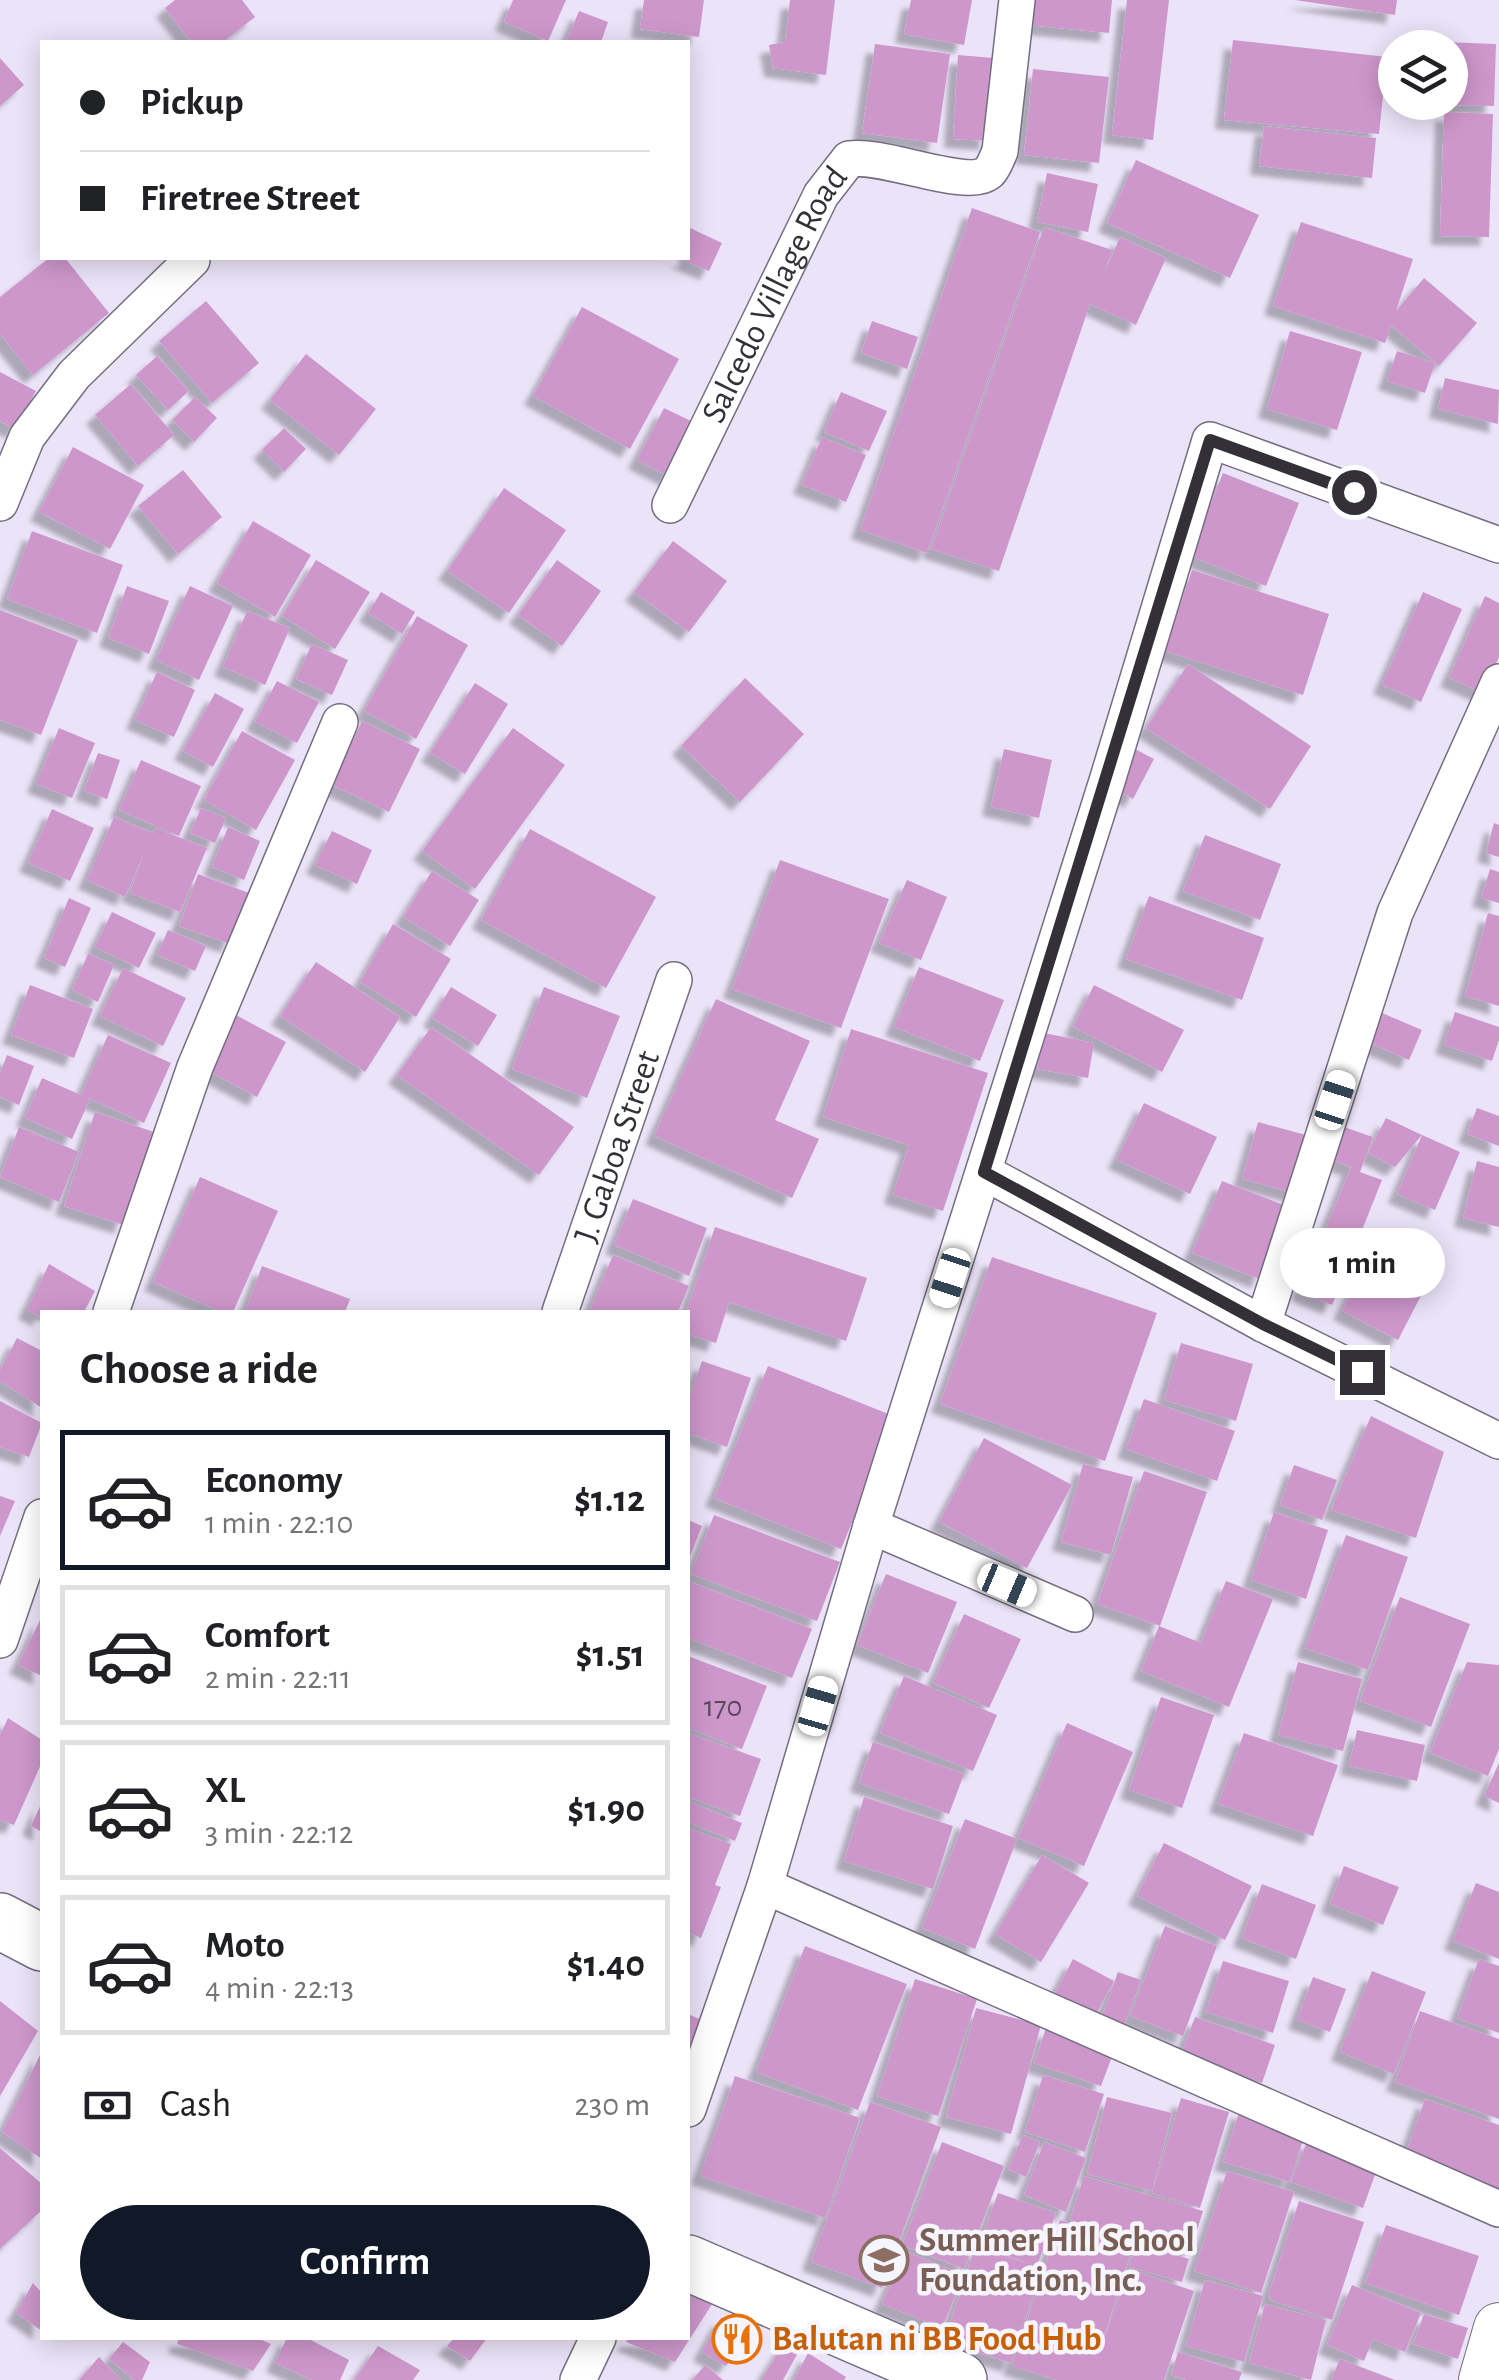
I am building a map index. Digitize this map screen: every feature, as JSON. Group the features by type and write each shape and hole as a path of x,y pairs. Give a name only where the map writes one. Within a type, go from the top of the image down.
{"main road":[{"path":"0,1921 40,1941"},
{"path":"690,2264 959,2380"},
{"path":"1484,2380 1499,2328"}],"street":[{"name":"Salcedo Village Road","path":"670,505 821,195 848,159 866,156 961,178 978,178 991,171 1000,151 1017,0"},
{"path":"0,503 27,437 74,375 192,260"},
{"path":"690,2103 766,1886 871,1526 1210,440 1499,544"},
{"path":"1263,1324 1395,913 1498,687"},
{"path":"112,1310 196,1067 340,722"},
{"name":"J. Gaboa Street","path":"561,1310 674,980"},
{"path":"984,1172 1263,1324 1499,1440"},
{"path":"0,1640 40,1523"},
{"path":"871,1526 1075,1614"},
{"path":"766,1886 1499,2208"},
{"path":"578,2380 597,2340"}],"building":[{"path":"175,0 242,0 255,17 226,40 189,40 165,8"},
{"path":"513,0 566,0 548,40 504,22"},
{"path":"644,0 704,0 699,37 640,29"},
{"path":"790,0 835,0 826,75 773,68 769,45 785,42"},
{"path":"911,0 972,0 964,45 904,34"},
{"path":"1031,0 1112,0 1109,33 1028,25"},
{"path":"1127,0 1169,0 1153,140 1112,135"},
{"path":"1295,0 1397,0 1395,15"},
{"path":"579,11 608,22 602,40 567,40"},
{"path":"1233,40 1378,56 1379,134 1224,120"},
{"path":"1468,43 1496,44 1494,106 1468,105"},
{"path":"875,44 950,54 937,143 862,133"},
{"path":"958,55 994,58 988,141 953,139"},
{"path":"0,58 24,85 0,106"},
{"path":"1033,69 1109,77 1099,163 1024,155"},
{"path":"1468,113 1493,114 1489,237 1440,236 1444,120 1468,120"},
{"path":"1264,126 1376,138 1372,178 1259,166"},
{"path":"1136,160 1259,215 1230,278 1107,223"},
{"path":"1047,173 1098,184 1088,232 1037,222"},
{"path":"972,208 1040,232 927,553 860,530"},
{"path":"1301,222 1413,259 1396,311 1424,278 1477,323 1439,366 1391,325 1385,343 1273,306"},
{"path":"1044,227 1112,250 1104,274 1120,237 1166,258 1136,325 1090,304 999,571 931,549"},
{"path":"690,228 722,243 709,271 683,260 690,260"},
{"path":"46,260 67,260 109,313 33,375 0,334 0,297"},
{"path":"206,301 259,363 212,403 159,341"},
{"path":"582,307 679,359 630,449 533,396"},
{"path":"872,321 918,337 907,369 861,353"},
{"path":"1290,331 1362,352 1337,430 1267,409"},
{"path":"1397,351 1435,363 1425,393 1387,381"},
{"path":"306,354 376,409 339,455 270,400"},
{"path":"157,356 189,391 168,410 136,375"},
{"path":"0,372 36,391 16,430 0,421"},
{"path":"1445,378 1499,390 1498,424 1438,409"},
{"path":"131,384 174,435 138,466 95,415"},
{"path":"841,392 887,411 869,451 824,432"},
{"path":"195,397 217,418 194,442 172,420"},
{"path":"664,408 697,424 670,477 637,460"},
{"path":"284,428 306,449 284,472 262,450"},
{"path":"822,437 866,455 846,502 802,485"},
{"path":"73,447 144,485 110,549 39,512"},
{"path":"183,470 222,517 178,554 138,506"},
{"path":"1223,473 1299,503 1266,586 1190,556"},
{"path":"504,488 566,530 509,613 447,571"},
{"path":"253,521 311,555 275,617 217,583"},
{"path":"32,531 123,565 97,633 7,599"},
{"path":"673,541 727,581 689,632 634,592"},
{"path":"316,560 370,592 335,649 282,616"},
{"path":"557,560 601,591 562,646 518,615"},
{"path":"1192,570 1329,614 1303,695 1165,651"},
{"path":"127,586 169,601 149,654 108,638"},
{"path":"190,586 233,606 199,680 156,660"},
{"path":"381,592 415,612 402,634 368,613"},
{"path":"1423,592 1462,609 1421,702 1382,685"},
{"path":"1485,596 1499,603 1499,657 1483,693 1449,678"},
{"path":"0,610 78,640 41,735 0,720"},
{"path":"247,611 290,628 265,685 223,667"},
{"path":"417,616 468,645 416,739 364,711"},
{"path":"312,644 348,660 332,695 296,679"},
{"path":"1188,664 1311,746 1270,809 1146,728"},
{"path":"157,672 195,690 174,737 135,720"},
{"path":"745,678 804,734 740,802 681,746"},
{"path":"277,681 319,702 297,743 255,722"},
{"path":"475,683 508,704 465,774 430,753"},
{"path":"215,693 244,709 213,767 183,751"},
{"path":"362,721 420,749 389,812 332,785"},
{"path":"59,728 95,743 72,798 36,784"},
{"path":"513,728 565,765 475,889 422,851"},
{"path":"242,731 295,760 256,830 204,800"},
{"path":"1131,747 1154,759 1133,799 1110,786"},
{"path":"1004,749 1052,760 1039,818 991,807"},
{"path":"98,753 120,760 107,799 84,791"},
{"path":"141,760 201,786 179,836 119,810"},
{"path":"201,808 226,818 215,843 190,833"},
{"path":"52,809 94,828 70,881 28,863"},
{"path":"114,817 207,848 180,912 130,893 144,853 125,897 87,880"},
{"path":"1494,823 1499,825 1499,857 1486,853"},
{"path":"228,827 260,841 244,880 212,867"},
{"path":"530,829 656,897 606,988 481,920"},
{"path":"332,831 372,850 357,884 315,865"},
{"path":"1205,835 1281,864 1260,920 1183,891"},
{"path":"780,860 889,899 841,1028 732,989"},
{"path":"1490,869 1499,872 1499,903 1481,898"},
{"path":"432,871 479,900 450,946 403,917"},
{"path":"198,874 249,893 230,944 179,926"},
{"path":"907,880 947,897 921,960 879,943"},
{"path":"1149,896 1264,938 1242,1000 1126,959"},
{"path":"69,898 91,908 65,967 44,958"},
{"path":"112,912 156,933 139,968 95,947"},
{"path":"1488,913 1499,916 1499,1006 1465,996"},
{"path":"393,924 451,959 416,1017 360,982"},
{"path":"168,930 206,946 195,971 157,955"},
{"path":"88,954 114,965 98,1002 72,990"},
{"path":"316,962 400,1017 365,1072 280,1016"},
{"path":"919,967 1004,1000 980,1061 894,1027"},
{"path":"123,968 186,998 163,1046 100,1016"},
{"path":"30,985 93,1009 74,1058 11,1035"},
{"path":"1094,985 1184,1030 1162,1072 1073,1027"},
{"path":"451,987 497,1015 478,1046 432,1018"},
{"path":"544,987 620,1016 587,1098 512,1069"},
{"path":"716,999 810,1041 775,1120 819,1139 792,1198 654,1136"},
{"path":"1375,1010 1422,1030 1409,1060 1363,1040"},
{"path":"1455,1012 1499,1027 1492,1061 1444,1045"},
{"path":"236,1015 286,1042 257,1097 207,1070"},
{"path":"431,1027 574,1127 539,1175 397,1075"},
{"path":"851,1029 988,1073 943,1211 893,1195 909,1145 823,1117"},
{"path":"1044,1033 1094,1043 1088,1078 1037,1069"},
{"path":"108,1035 171,1063 144,1123 90,1099 72,1139 25,1118 42,1078 81,1095"},
{"path":"7,1055 34,1066 19,1105 0,1097 0,1073"},
{"path":"1144,1103 1217,1137 1190,1194 1117,1160"},
{"path":"1477,1108 1499,1116 1499,1146 1467,1134"},
{"path":"95,1112 154,1132 123,1225 64,1206"},
{"path":"1386,1118 1422,1135 1395,1167 1368,1153"},
{"path":"1258,1122 1317,1138 1302,1195 1242,1179"},
{"path":"1341,1126 1373,1137 1360,1172 1382,1180 1332,1305 1300,1292 1351,1167 1329,1159"},
{"path":"19,1127 79,1152 59,1202 0,1177"},
{"path":"1422,1135 1460,1152 1435,1210 1397,1194"},
{"path":"1477,1161 1499,1167 1499,1227 1463,1218"},
{"path":"200,1177 278,1211 234,1310 217,1310 153,1282"},
{"path":"1222,1181 1289,1207 1260,1279 1192,1253"},
{"path":"633,1199 707,1228 689,1276 614,1245"},
{"path":"715,1227 867,1278 846,1341 729,1302 716,1343 690,1335 690,1310 687,1310"},
{"path":"1371,1254 1428,1282 1398,1340 1342,1311"},
{"path":"613,1255 689,1286 679,1310 590,1310"},
{"path":"992,1257 1157,1313 1105,1461 940,1404"},
{"path":"49,1264 95,1291 85,1310 40,1310 40,1317 27,1310"},
{"path":"262,1266 350,1299 346,1310 246,1310"},
{"path":"17,1338 40,1350 40,1407 0,1381 0,1370"},
{"path":"1181,1343 1253,1364 1236,1421 1164,1400"},
{"path":"702,1361 751,1378 727,1447 690,1434 690,1395"},
{"path":"768,1366 896,1417 841,1549 714,1498"},
{"path":"1144,1399 1235,1431 1217,1481 1126,1449"},
{"path":"0,1401 40,1422 29,1457 0,1447"},
{"path":"1371,1416 1444,1452 1416,1538 1331,1510"},
{"path":"984,1438 1072,1485 1027,1568 939,1522"},
{"path":"1083,1464 1133,1477 1111,1555 1061,1542"},
{"path":"1294,1465 1337,1480 1322,1520 1280,1505"},
{"path":"1144,1471 1207,1492 1160,1626 1097,1604"},
{"path":"0,1496 15,1501 0,1536"},
{"path":"1274,1512 1328,1530 1306,1599 1251,1580"},
{"path":"714,1515 840,1562 817,1621 691,1574"},
{"path":"690,1521 702,1526 690,1557"},
{"path":"1346,1535 1408,1557 1368,1670 1305,1648"},
{"path":"886,1574 957,1602 928,1673 857,1645"},
{"path":"1226,1581 1273,1599 1229,1707 1141,1671 1159,1626 1201,1643"},
{"path":"690,1582 812,1629 792,1678 690,1639"},
{"path":"1400,1597 1470,1624 1431,1727 1360,1701"},
{"path":"964,1614 1021,1639 989,1708 933,1683"},
{"path":"40,1620 40,1675 18,1665"},
{"path":"690,1657 767,1686 742,1749 690,1729"},
{"path":"1298,1662 1362,1679 1343,1751 1278,1735"},
{"path":"1467,1662 1499,1665 1499,1749 1488,1776 1430,1753"},
{"path":"904,1676 997,1715 973,1771 880,1733"},
{"path":"1161,1697 1214,1715 1182,1808 1129,1790"},
{"path":"8,1718 40,1739 40,1766 14,1825 0,1820 0,1735"},
{"path":"1067,1723 1133,1752 1084,1866 1018,1838"},
{"path":"1357,1730 1425,1745 1417,1781 1349,1766"},
{"path":"1244,1733 1338,1765 1313,1836 1218,1804"},
{"path":"690,1734 761,1759 740,1816 690,1798"},
{"path":"873,1742 964,1774 949,1814 859,1783"},
{"path":"1499,1763 1499,1803 1484,1796"},
{"path":"864,1797 953,1826 933,1889 844,1861"},
{"path":"690,1802 742,1823 735,1841 690,1823"},
{"path":"40,1806 40,1831 31,1826"},
{"path":"965,1819 1017,1839 975,1949 922,1928"},
{"path":"690,1829 731,1844 715,1885 721,1887 701,1938 690,1933"},
{"path":"1164,1843 1252,1886 1225,1940 1137,1896"},
{"path":"1042,1855 1089,1883 1041,1962 995,1934"},
{"path":"1344,1866 1399,1887 1383,1925 1330,1904"},
{"path":"1476,1883 1499,1892 1499,1959 1453,1941"},
{"path":"1262,1884 1316,1905 1296,1959 1242,1938"},
{"path":"1165,1926 1217,1946 1183,2036 1130,2016"},
{"path":"805,1946 907,1984 858,2110 756,2072"},
{"path":"1073,1959 1114,1981 1093,2020 1052,1999"},
{"path":"1479,1959 1499,1966 1499,2033 1457,2018"},
{"path":"1223,1961 1289,1981 1273,2033 1206,2012"},
{"path":"1372,1971 1426,1992 1394,2074 1340,2052"},
{"path":"1118,1972 1141,1980 1123,2028 1101,2019"},
{"path":"1313,1977 1346,1989 1330,2032 1297,2020"},
{"path":"915,1979 977,1999 938,2116 877,2096"},
{"path":"0,2001 38,2031 0,2096"},
{"path":"976,2008 1041,2025 1011,2134 946,2117"},
{"path":"1420,2011 1499,2039 1499,2119 1395,2082"},
{"path":"690,2015 711,2024 690,2054"},
{"path":"1195,2017 1275,2045 1262,2083 1181,2055"},
{"path":"1046,2028 1114,2051 1101,2086 1034,2063"},
{"path":"40,2055 40,2158 2,2132"},
{"path":"1043,2075 1104,2094 1085,2152 1025,2132"},
{"path":"735,2076 860,2118 825,2218 700,2176"},
{"path":"1107,2097 1172,2113 1152,2191 1087,2174"},
{"path":"1181,2098 1229,2112 1200,2208 1152,2193"},
{"path":"1425,2099 1499,2125 1499,2192 1403,2161"},
{"path":"870,2102 941,2127 882,2288 811,2262"},
{"path":"1240,2109 1306,2130 1290,2182 1223,2162"},
{"path":"1023,2135 1040,2142 1026,2177 1008,2169"},
{"path":"1308,2139 1379,2164 1363,2208 1291,2182"},
{"path":"942,2142 1004,2166 964,2269 902,2245"},
{"path":"1044,2142 1086,2158 1066,2212 1024,2195"},
{"path":"0,2148 40,2182 40,2212 0,2249"},
{"path":"1227,2171 1294,2192 1261,2293 1194,2271"},
{"path":"1084,2176 1203,2211 1189,2256 1070,2220"},
{"path":"998,2193 1056,2213 1011,2363 944,2342 975,2247 1030,2264 979,2245"},
{"path":"1299,2201 1364,2222 1332,2320 1270,2300 1268,2296"},
{"path":"1060,2220 1134,2243 1096,2361 1129,2269 1194,2291 1164,2380 1057,2380 1012,2366"},
{"path":"1386,2225 1479,2256 1459,2315 1365,2283"},
{"path":"1136,2243 1189,2259 1182,2282 1129,2267"},
{"path":"905,2251 964,2275 942,2328 882,2304"},
{"path":"1205,2280 1263,2296 1244,2362 1186,2346"},
{"path":"33,2283 40,2291 40,2330 16,2313"},
{"path":"1352,2285 1421,2313 1405,2352 1373,2339 1364,2361 1327,2345"},
{"path":"690,2286 714,2301 690,2339"},
{"path":"1265,2304 1326,2320 1311,2380 1249,2363"},
{"path":"1424,2314 1468,2328 1458,2359 1413,2344"},
{"path":"721,2318 757,2323 726,2366 702,2352"},
{"path":"791,2333 800,2349 783,2380 761,2380"},
{"path":"178,2340 262,2340 271,2344 253,2371 177,2344"},
{"path":"286,2340 311,2340 349,2360 340,2380 311,2380 275,2363"},
{"path":"452,2340 486,2340 470,2361 447,2346"},
{"path":"627,2340 689,2340 675,2362"},
{"path":"123,2342 150,2362 142,2380 134,2380 109,2359"},
{"path":"378,2346 420,2370 413,2380 354,2380"},
{"path":"1178,2352 1242,2372 1239,2380 1187,2380 1171,2375"},
{"path":"808,2353 846,2377 844,2380 794,2380"},
{"path":"99,2357 121,2380 79,2380"},
{"path":"1340,2359 1395,2380 1331,2380"},
{"path":"705,2365 723,2380 692,2380"}],"place":[{"name":"Summer Hill School Foundation, Inc.","path":"884,2260"},
{"name":"Balutan ni BB Food Hub","path":"737,2339"}],"route":[{"path":"1354,492 1210,440 984,1172 1263,1324 1362,1372"}]}
